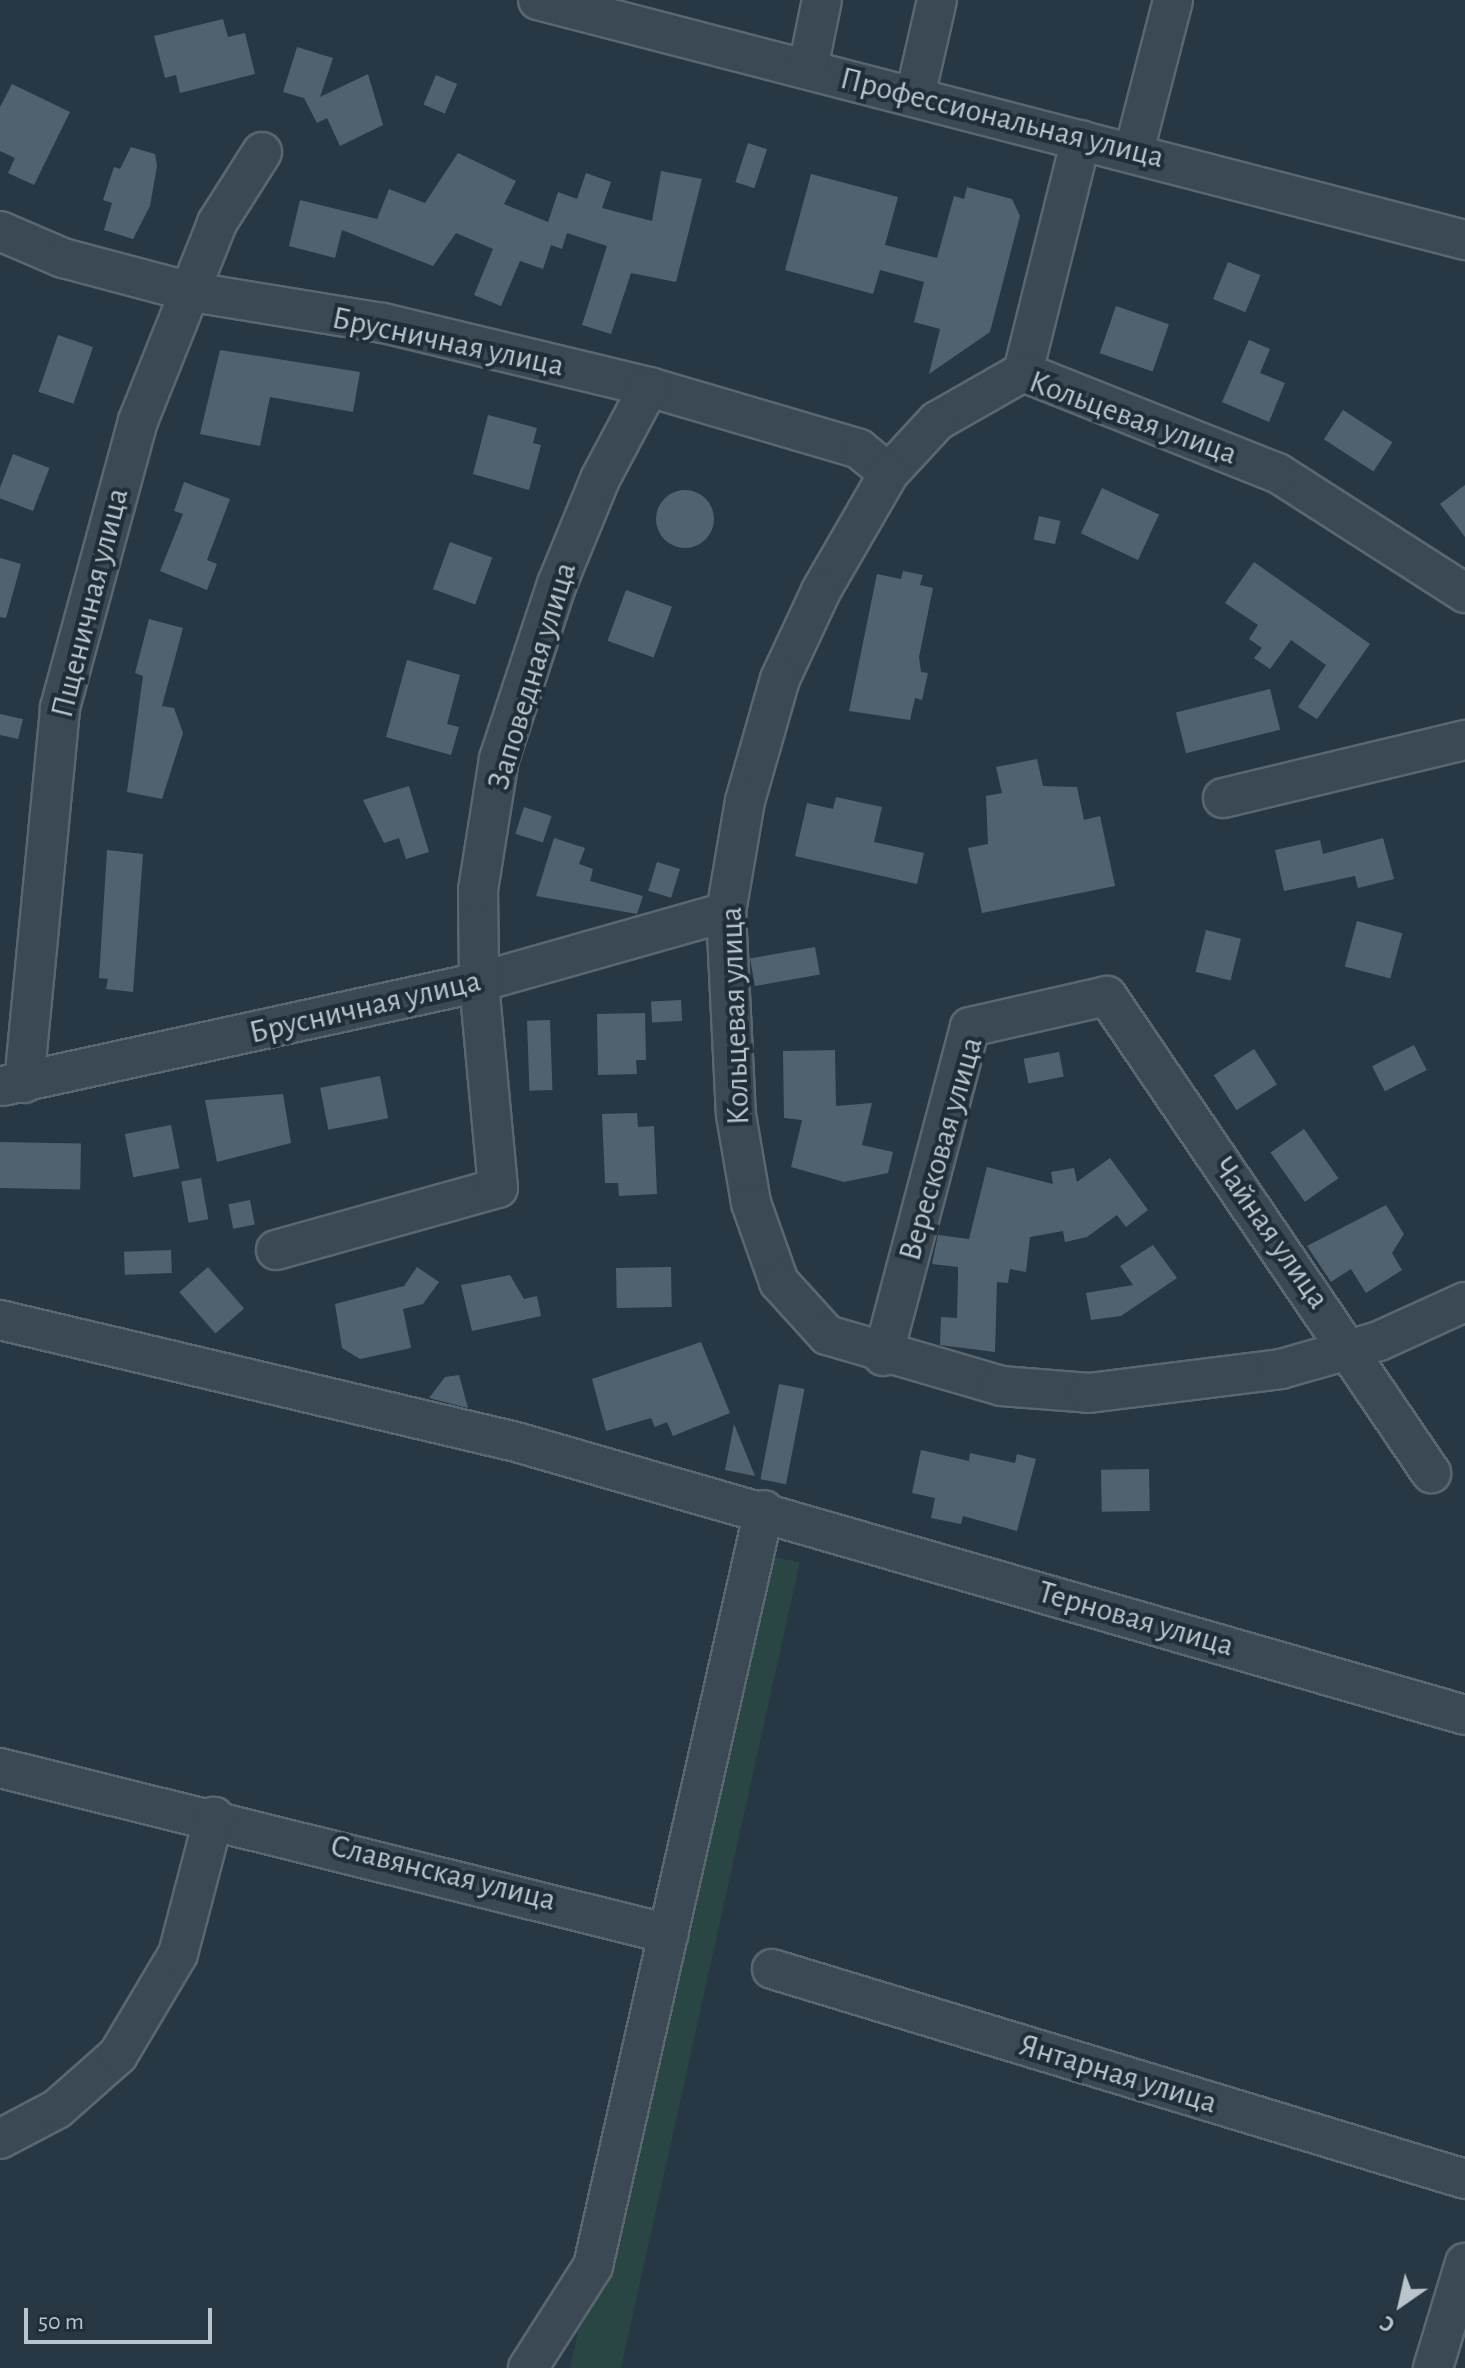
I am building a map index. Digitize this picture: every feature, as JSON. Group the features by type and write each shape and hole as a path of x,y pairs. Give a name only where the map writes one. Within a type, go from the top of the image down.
{"street":[{"name":"Профессиональная улица","path":"538,0 1134,151 1465,240"},
{"path":"808,68 822,0"},
{"path":"915,96 937,0"},
{"path":"1134,151 1173,0"},
{"path":"1023,372 1081,140"},
{"name":"Пщеничная улица","path":"12,1085 60,708 138,421 187,291 217,223 262,152"},
{"name":"Брусничная улица","path":"0,231 63,258 187,291 383,323 649,387 859,449 889,473"},
{"name":"Кольцевая улица","path":"1465,593 1277,473 1023,372 937,421 889,473 780,679 745,801 726,912 728,1022 751,1203 779,1282 827,1335 883,1356 1001,1386 1089,1393 1191,1385 1352,1350 1465,1302"},
{"name":"Заповедная улица","path":"276,1250 498,1188 479,982 478,890 499,759 557,584 600,479 649,387"},
{"path":"1223,798 1465,740"},
{"name":"Брусничная улица","path":"12,1085 479,982 726,912"},
{"name":"Вересковая улица","path":"883,1356 970,1027 1107,996"},
{"name":"Чайная улица","path":"1107,996 1352,1350 1431,1473"},
{"name":"Терновая улица","path":"0,1320 516,1442 806,1522 1465,1715"},
{"path":"528,2368 593,2266 764,1510"},
{"name":"Славянская улица","path":"0,1768 214,1817 669,1934"},
{"path":"0,2139 57,2109 118,2055 178,1954 214,1817"},
{"name":"Янтарная улица","path":"772,1969 1465,2179"},
{"path":"1433,2368 1465,2263"}],"green space":[{"path":"762,1555 800,1562 621,2368 570,2368 744,1592"}],"building":[{"path":"223,19 228,37 245,33 255,74 180,93 176,75 165,78 154,36"},
{"path":"297,47 333,58 320,97 368,74 383,125 340,146 327,118 317,123 304,98 283,92"},
{"path":"436,75 457,84 445,113 423,104"},
{"path":"12,84 70,112 34,185 8,173 15,158 0,151 0,107"},
{"path":"748,143 767,149 754,188 735,182"},
{"path":"131,147 155,154 157,166 150,206 133,239 104,230 112,203 103,200 114,167 120,169"},
{"path":"458,153 516,181 504,204 548,222 558,192 577,199 586,173 611,182 602,208 652,221 661,171 702,179 676,282 631,273 611,334 582,325 607,246 567,233 562,249 551,245 543,269 520,261 501,306 474,295 493,249 456,233 433,266 342,230 335,258 289,246 300,200 377,219 389,189 425,203"},
{"path":"811,174 898,197 885,245 937,258 954,196 964,199 967,187 1012,199 1020,216 990,332 929,374 940,329 914,322 924,282 880,270 873,294 785,270"},
{"path":"1228,262 1260,275 1245,312 1213,299"},
{"path":"1116,306 1169,324 1153,372 1100,353"},
{"path":"58,335 93,347 73,404 38,392"},
{"path":"1249,340 1270,349 1260,373 1285,383 1269,422 1222,402"},
{"path":"220,350 360,372 353,412 270,397 260,446 200,434"},
{"path":"1343,410 1392,442 1373,471 1324,439"},
{"path":"488,415 537,428 533,443 541,445 529,490 473,474"},
{"path":"13,454 49,468 33,511 0,498 0,488"},
{"path":"184,482 230,499 207,560 217,564 207,590 160,571 183,514 174,511"},
{"path":"1465,485 1465,537 1440,504"},
{"path":"1102,488 1159,515 1138,560 1081,533"},
{"path":"685,490 706,498 714,519 706,540 685,548 664,540 656,519 664,498"},
{"path":"1039,516 1060,521 1055,544 1034,539"},
{"path":"450,542 492,557 475,604 433,589"},
{"path":"0,558 21,564 6,618 0,617"},
{"path":"1254,562 1370,644 1317,719 1298,707 1326,665 1291,640 1270,669 1254,658 1262,648 1249,639 1258,625 1225,603"},
{"path":"903,571 923,575 920,585 933,588 919,657 921,672 928,673 922,700 915,698 910,720 849,711 877,574 901,579"},
{"path":"626,590 672,607 654,658 608,641"},
{"path":"149,619 183,628 162,706 174,708 183,733 162,799 127,792 143,676 135,673"},
{"path":"407,660 460,675 447,724 459,727 451,755 386,737"},
{"path":"1270,689 1280,730 1186,753 1176,712"},
{"path":"0,714 23,719 18,739 0,735"},
{"path":"1037,759 1043,786 1077,787 1084,820 1100,816 1115,886 982,913 968,848 988,844 986,796 1002,793 996,767"},
{"path":"409,786 429,852 406,859 399,838 384,843 363,800"},
{"path":"836,797 882,807 874,842 924,853 917,884 795,856 807,803 833,809"},
{"path":"524,807 552,816 543,843 515,834"},
{"path":"554,838 585,848 579,864 593,869 590,881 643,896 637,914 536,896"},
{"path":"1383,838 1394,879 1358,888 1355,876 1284,891 1275,850 1320,840 1323,854"},
{"path":"107,850 143,854 133,992 106,989 108,979 99,978"},
{"path":"657,862 680,869 671,898 648,891"},
{"path":"1357,921 1402,933 1390,979 1345,966"},
{"path":"1206,930 1241,939 1231,980 1196,972"},
{"path":"815,947 820,975 755,986 750,958"},
{"path":"681,1000 682,1021 652,1023 651,1002"},
{"path":"645,1013 646,1060 636,1060 637,1074 598,1075 597,1014"},
{"path":"550,1020 552,1090 529,1091 527,1021"},
{"path":"1414,1045 1427,1070 1385,1091 1372,1066"},
{"path":"1254,1049 1277,1084 1237,1110 1214,1075"},
{"path":"835,1050 836,1106 872,1103 862,1145 893,1152 888,1173 844,1182 791,1167 802,1120 784,1118 783,1051"},
{"path":"1059,1052 1064,1077 1028,1083 1024,1059"},
{"path":"380,1076 388,1118 328,1130 320,1088"},
{"path":"283,1094 291,1143 217,1162 205,1100"},
{"path":"637,1113 638,1127 654,1126 657,1194 619,1196 618,1183 605,1183 602,1114"},
{"path":"171,1125 179,1168 133,1177 125,1134"},
{"path":"1304,1129 1338,1178 1305,1202 1270,1153"},
{"path":"0,1142 81,1143 80,1189 0,1188"},
{"path":"1110,1158 1148,1210 1126,1227 1117,1215 1087,1237 1065,1242 1063,1231 1030,1237 1026,1272 1010,1269 1008,1283 997,1282 995,1352 940,1345 941,1317 957,1318 958,1267 932,1264 938,1235 969,1239 987,1167 1053,1184 1051,1172 1074,1168 1077,1182"},
{"path":"201,1178 208,1219 189,1223 181,1181"},
{"path":"250,1200 255,1225 233,1229 228,1204"},
{"path":"1386,1205 1404,1234 1392,1253 1402,1270 1366,1293 1351,1269 1331,1282 1307,1246"},
{"path":"1153,1245 1177,1278 1121,1316 1091,1320 1086,1293 1133,1285 1120,1266"},
{"path":"171,1250 172,1273 125,1275 124,1252"},
{"path":"208,1267 244,1309 215,1333 179,1292"},
{"path":"417,1267 439,1282 423,1304 403,1309 411,1348 360,1359 342,1348 335,1304 404,1286"},
{"path":"671,1267 672,1307 617,1308 616,1268"},
{"path":"510,1275 524,1299 537,1296 541,1316 472,1331 461,1285"},
{"path":"701,1342 730,1413 673,1436 667,1422 655,1427 651,1418 606,1431 592,1379"},
{"path":"459,1375 468,1408 429,1398 445,1377"},
{"path":"779,1384 805,1389 786,1484 760,1479"},
{"path":"734,1424 755,1476 725,1470"},
{"path":"921,1450 969,1461 970,1453 1015,1463 1017,1454 1036,1459 1017,1531 963,1516 961,1524 931,1518 935,1498 912,1493"},
{"path":"1149,1469 1150,1511 1102,1512 1101,1470"}]}
